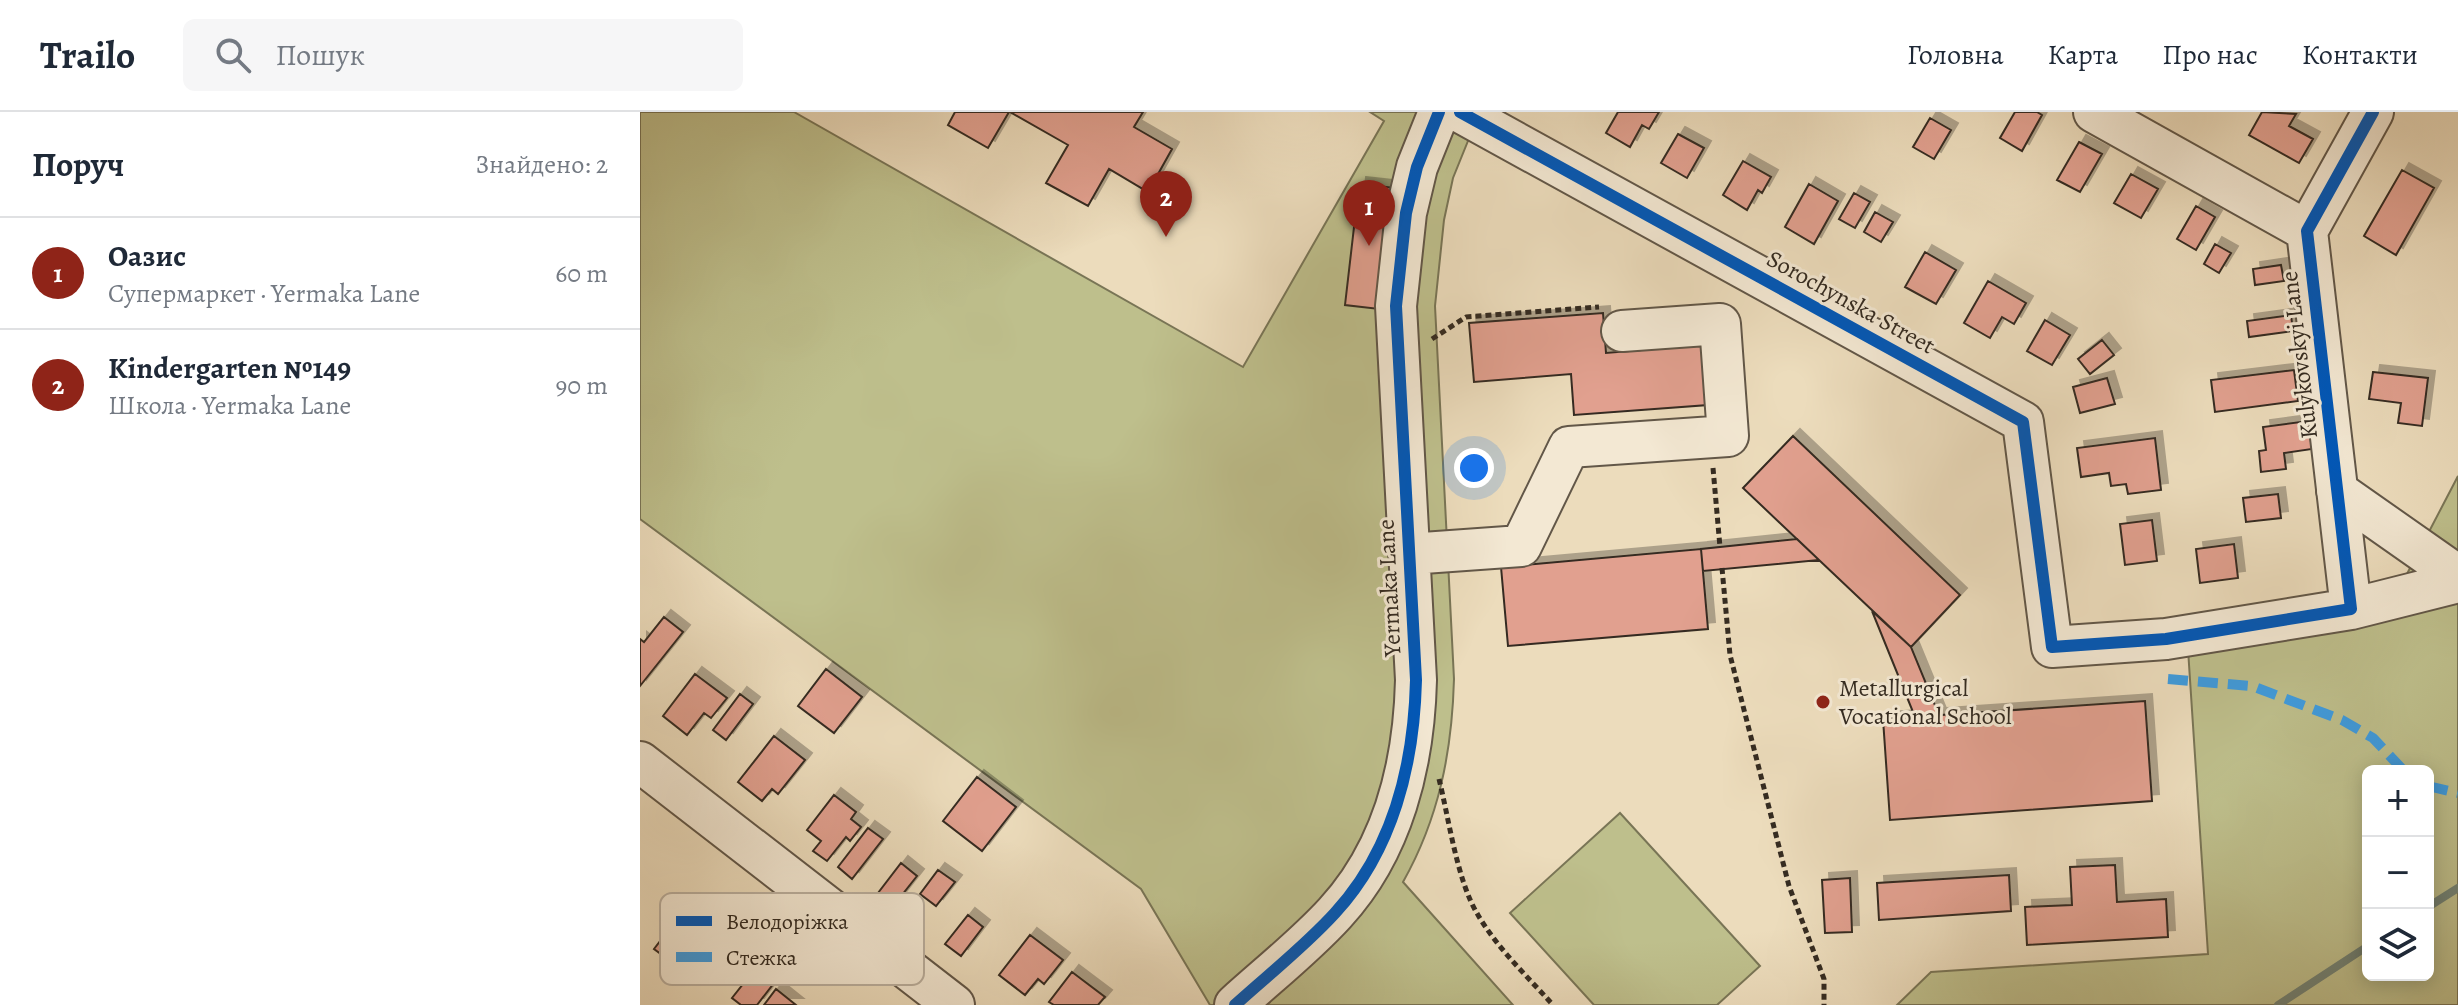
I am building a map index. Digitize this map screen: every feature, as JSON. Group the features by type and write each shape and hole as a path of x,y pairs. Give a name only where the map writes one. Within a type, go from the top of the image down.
{"street":[{"name":"Yermaka Lane","path":"1235,1005 1335,913 1360,880 1382,843 1398,804 1409,764 1415,722 1416,680 1397,342 1397,290 1417,167 1439,112"},
{"name":"Sorochynska Street","path":"1460,112 2023,422 2052,647 2166,639 2351,609"},
{"path":"2094,112 2307,231 2373,112"},
{"name":"Kulykovskyi Lane","path":"2307,231 2351,609"},
{"path":"1409,554 1521,546 1569,447 1728,436 1720,324 1614,319"},
{"path":"2337,491 2458,576"},
{"path":"2351,609 2458,582"},
{"path":"640,762 809,893"},
{"path":"924,982 954,1005"}],"path":[{"path":"1424,345 1466,317 1614,319"},
{"path":"1715,490 1720,547"},
{"path":"1722,568 1730,655 1789,886 1824,979 1824,1005"},
{"path":"1436,769 1465,884 1477,914 1497,942 1553,1005"}],"green space":[{"path":"640,112 794,112 1243,367 1384,121 1370,112 1438,112 1472,131 1453,178 1444,220 1435,306 1453,706 1446,758 1434,809 1426,834 1403,882 1513,1005 1210,1005 1141,889 640,519"},
{"path":"2458,476 2458,1005 1897,1005 1931,972 2208,954 2188,649 2384,618"},
{"path":"1620,813 1760,966 1717,1005 1594,1005 1510,913"}],"building":[{"path":"955,112 1009,112 988,148 948,125"},
{"path":"1010,112 1143,112 1134,127 1172,149 1148,192 1109,169 1088,206 1046,183 1068,145"},
{"path":"1618,112 1659,112 1649,129 1642,125 1630,147 1606,133"},
{"path":"2015,112 2037,112 2042,115 2022,151 2000,138"},
{"path":"2262,112 2296,114 2289,126 2313,139 2299,163 2249,135"},
{"path":"1930,118 1951,130 1934,159 1913,147"},
{"path":"1678,134 1704,148 1687,178 1661,163"},
{"path":"2079,142 2102,154 2080,192 2057,180"},
{"path":"1743,161 1771,177 1762,193 1758,190 1747,210 1723,195"},
{"path":"2402,170 2434,188 2396,255 2364,236"},
{"path":"2131,174 2158,189 2141,218 2114,203"},
{"path":"1359,184 1394,188 1379,309 1345,305"},
{"path":"1809,184 1838,201 1814,244 1785,227"},
{"path":"1854,193 1870,202 1855,228 1839,219"},
{"path":"2196,206 2215,217 2196,250 2177,239"},
{"path":"1875,212 1893,222 1881,242 1864,232"},
{"path":"2215,244 2231,253 2219,273 2204,264"},
{"path":"1925,252 1956,270 1936,304 1905,287"},
{"path":"2281,265 2284,281 2255,285 2253,269"},
{"path":"1988,281 2026,303 2014,324 2002,317 1990,338 1964,323"},
{"path":"1603,313 1606,353 1703,345 1708,405 1574,415 1571,374 1474,382 1469,323"},
{"path":"2291,315 2293,331 2249,337 2247,321"},
{"path":"2045,320 2070,335 2052,365 2027,351"},
{"path":"2102,340 2114,355 2090,374 2078,359"},
{"path":"2294,370 2298,401 2215,412 2211,380"},
{"path":"2373,372 2428,378 2422,426 2398,423 2401,403 2369,399"},
{"path":"2107,378 2115,404 2080,413 2073,387"},
{"path":"2308,421 2312,449 2284,453 2286,469 2261,472 2259,451 2266,450 2263,427"},
{"path":"1793,436 1960,595 1911,647 1743,488"},
{"path":"2155,438 2161,490 2128,494 2126,484 2111,486 2109,473 2081,477 2077,448"},
{"path":"2278,494 2281,518 2246,522 2243,498"},
{"path":"2152,520 2157,561 2125,565 2120,524"},
{"path":"1797,539 1819,560 1703,571 1701,549"},
{"path":"2234,544 2238,578 2200,583 2196,549"},
{"path":"1701,549 1708,629 1508,646 1501,567"},
{"path":"1872,611 1911,647 1939,715 1915,717"},
{"path":"664,617 683,632 640,686 640,639 644,642"},
{"path":"826,669 862,697 834,733 798,706"},
{"path":"695,674 727,698 711,718 704,713 687,735 663,716"},
{"path":"740,694 753,704 726,740 713,730"},
{"path":"2145,701 2152,801 1890,820 1883,719"},
{"path":"774,736 805,760 778,794 772,789 762,801 738,782"},
{"path":"977,777 1016,807 982,851 943,821"},
{"path":"834,795 856,812 851,819 861,827 850,841 846,837 827,861 813,851 821,841 807,830"},
{"path":"868,828 883,839 852,879 838,867"},
{"path":"901,863 917,876 904,893 878,893"},
{"path":"2115,865 2117,902 2166,899 2168,937 2027,945 2025,907 2072,905 2070,867"},
{"path":"938,870 955,882 936,906 921,893"},
{"path":"2009,875 2011,911 1879,920 1877,883"},
{"path":"1850,878 1852,932 1825,933 1822,880"},
{"path":"968,915 983,927 961,956 945,944"},
{"path":"1030,935 1063,960 1044,984 1038,979 1025,995 999,975"},
{"path":"1072,972 1105,997 1098,1005 1054,1005 1049,1002"},
{"path":"742,985 772,985 757,1005 741,1005 732,998"},
{"path":"776,989 796,1005 764,1005"}],"waterway":[{"path":"2434,903 2458,888"},
{"path":"2278,1005 2362,950"}],"marked path":[{"path":"2168,679 2252,686 2342,720 2373,738 2398,765"},
{"path":"2434,787 2458,793"}],"cycle path":[{"path":"1235,1005 1311,937 1355,888 1386,834 1405,774 1416,680 1396,306 1406,213 1417,167 1439,112"},
{"path":"1460,112 2023,422 2052,647 2166,639 2351,609 2307,231 2373,112"}],"place":[{"name":"Kindergarten №149","path":"1166,237"},
{"name":"Оазис","path":"1369,246"},
{"name":"Metallurgical Vocational School","path":"1823,702"}]}
